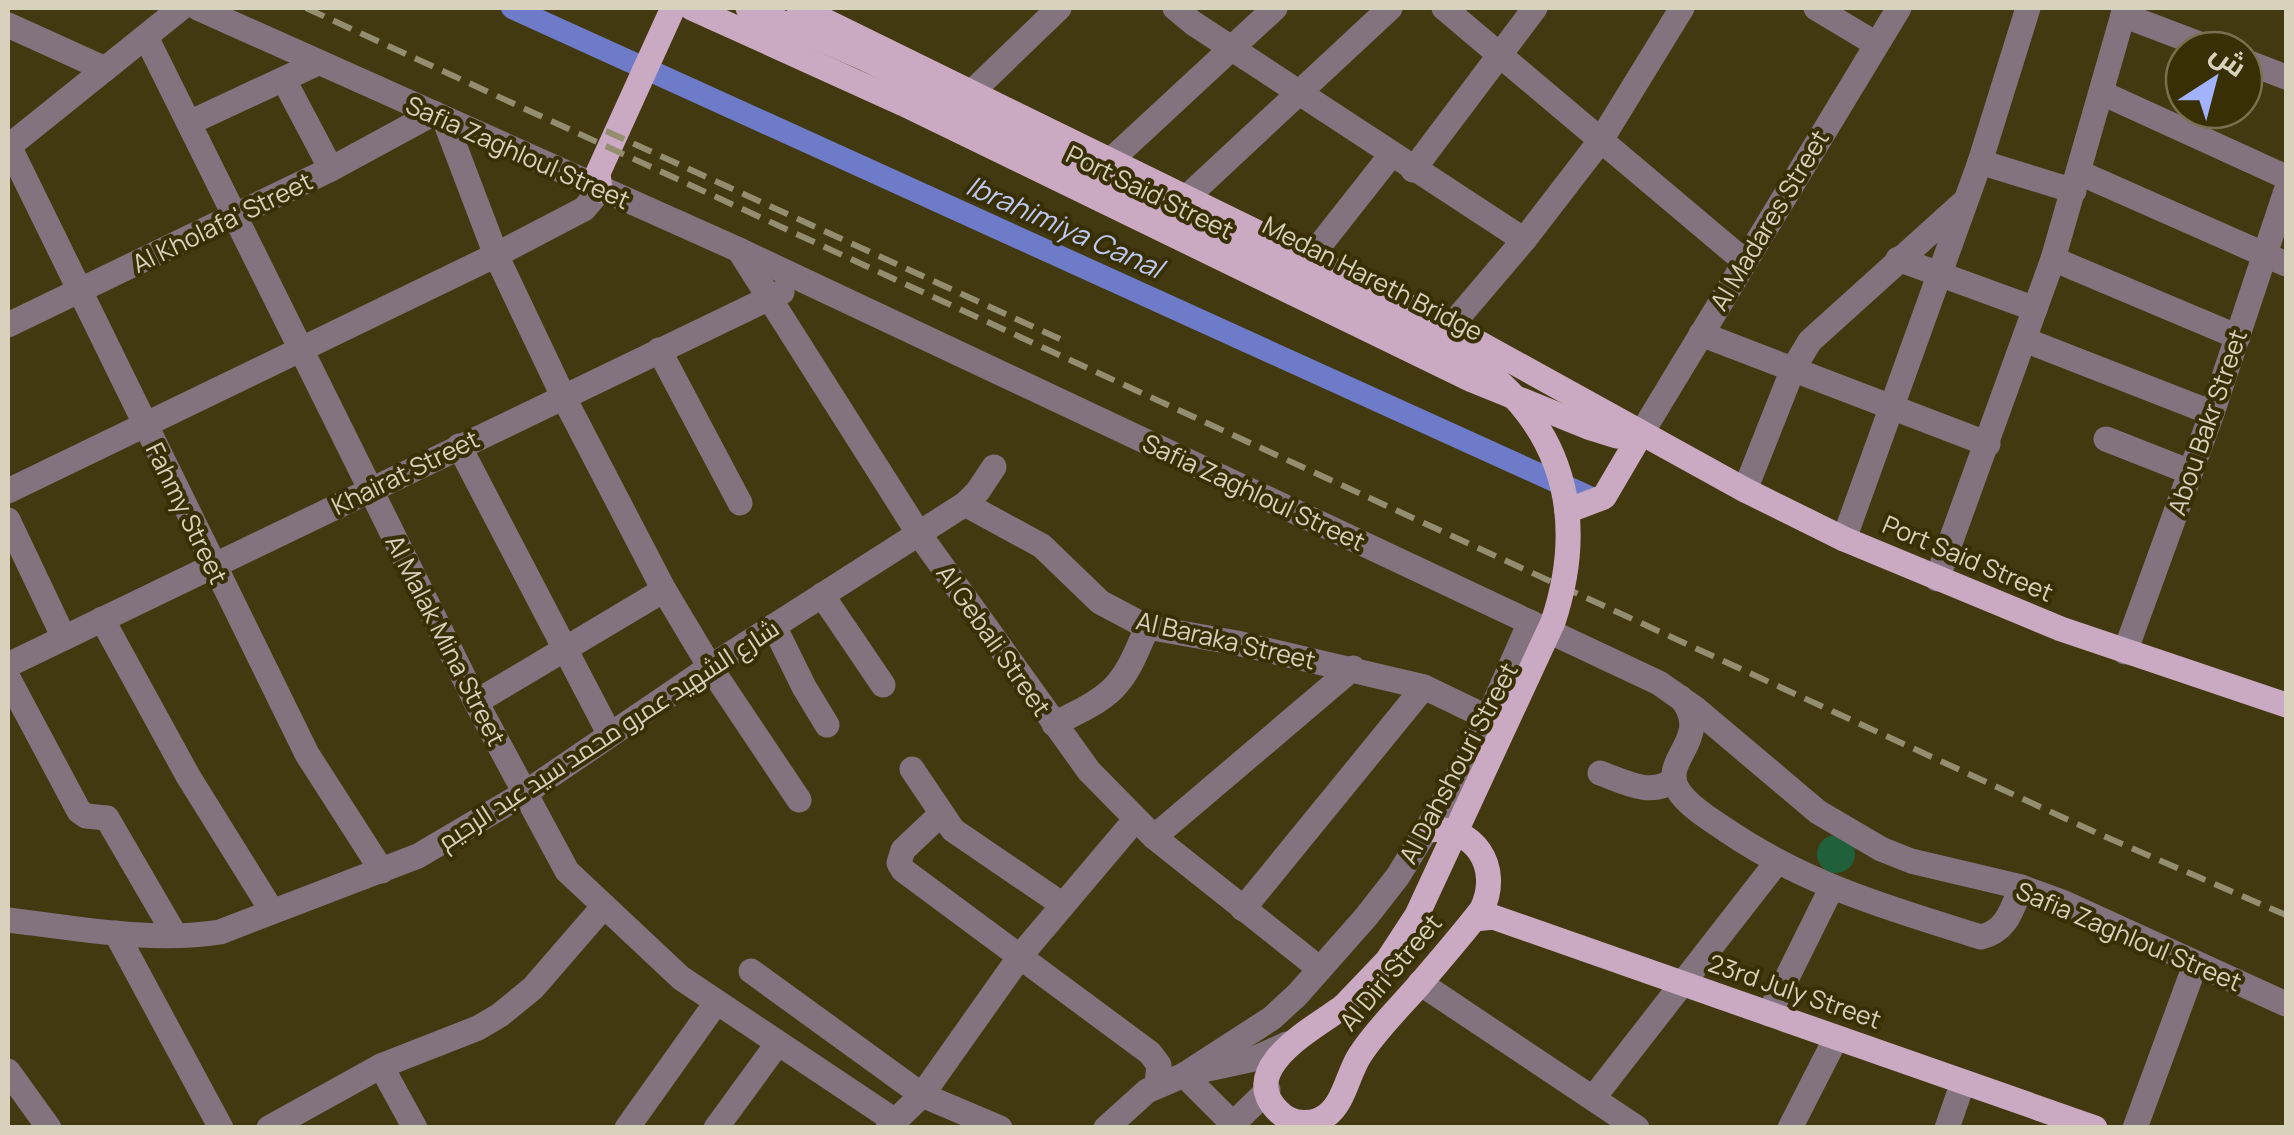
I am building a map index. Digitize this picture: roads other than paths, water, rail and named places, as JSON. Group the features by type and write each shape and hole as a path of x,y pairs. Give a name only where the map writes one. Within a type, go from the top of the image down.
{"main road":[{"path":"600,190 598,172 673,8"},
{"name":"Port Said Street","path":"692,8 838,72 1500,393 1617,436 1641,434"},
{"name":"Medan Hareth Bridge","path":"748,8 898,74 1454,348 1509,390 1538,426 1560,472 1569,523 1567,573 1553,622 1417,915 1386,961 1344,1006 1287,1044"},
{"name":"Port Said Street","path":"818,11 1450,328 1745,490 1844,539 1936,580 2124,652 2286,704"},
{"path":"1161,231 1179,225 1186,217 1186,198"},
{"path":"1567,511 1604,496 1641,434"},
{"path":"1427,830 1451,830 1465,836 1480,851 1490,874 1488,898 1475,918"},
{"name":"23rd July Street","path":"1475,918 1493,916 2095,1128"},
{"name":"Al Diri Street","path":"1268,1090 1272,1105 1283,1117 1298,1123 1320,1123 1334,1109 1358,1057 1475,918"},
{"path":"1268,1090 1269,1073 1287,1044"}],"street":[{"path":"8,146 181,8"},
{"name":"Safia Zaghloul Street","path":"198,8 738,250 1556,634 1679,696 1786,787 1849,831 1911,861 2021,887 2062,902 2286,1004"},
{"path":"972,91 1059,8"},
{"path":"1175,8 1402,163 1524,240"},
{"path":"1111,160 1275,8"},
{"path":"1186,198 1390,8"},
{"path":"1444,8 1743,260"},
{"path":"1309,259 1499,56 1535,8"},
{"path":"1450,328 1601,140 1682,8"},
{"path":"1816,8 1876,44"},
{"name":"Al Madares Street","path":"1641,434 1898,8"},
{"path":"1844,539 1980,162 2028,8"},
{"path":"1936,580 2053,259 2124,11 2168,30"},
{"path":"8,26 106,69"},
{"name":"Al Malak Mina Street","path":"146,37 476,702 567,871 653,954 891,1124"},
{"path":"189,123 318,62"},
{"path":"284,80 332,169"},
{"path":"2102,93 2286,192"},
{"path":"439,117 496,255 563,396 664,590 800,800"},
{"name":"Al Kholafa' Street","path":"8,326 439,117"},
{"name":"Fahmy Street","path":"8,146 307,754 382,871"},
{"path":"1980,162 2077,182 2276,260"},
{"path":"8,490 496,255 584,210 600,190"},
{"name":"Abou Bakr Street","path":"2124,652 2238,337 2276,260 2286,192"},
{"path":"1745,490 1794,369 1820,330 1965,201"},
{"name":"Al Gebali Street","path":"738,250 920,534 1089,771 1144,828 1320,969"},
{"path":"2053,259 2238,337"},
{"path":"1898,260 2036,310"},
{"name":"Khairat Street","path":"8,665 804,281"},
{"path":"1701,334 1988,444"},
{"path":"2025,340 2212,413"},
{"path":"659,350 740,504"},
{"path":"2106,439 2190,472"},
{"path":"459,446 610,735"},
{"name":"شارع الشهيد عمرو محمد سيد عبد الرحيم","path":"8,920 116,933 220,932 418,856 525,792 710,666 920,534 964,504 994,467"},
{"name":"Al Baraka Street","path":"964,504 1042,546 1100,602 1147,627 1354,668 1424,686 1512,729"},
{"path":"8,520 64,638"},
{"path":"476,702 664,590"},
{"path":"822,595 882,685"},
{"path":"102,620 188,776 272,911"},
{"name":"Al Dahshouri Street","path":"1106,1128 1131,1102 1184,1074 1272,1018 1366,918 1427,830 1488,718 1530,622"},
{"path":"774,626 827,725"},
{"path":"1054,724 1104,700 1123,678 1147,627"},
{"path":"1465,836 1556,634"},
{"path":"891,1124 922,1095 1021,954 1062,905 1144,828 1354,668"},
{"path":"8,678 79,811 86,816 107,818 175,935"},
{"path":"1244,908 1424,686"},
{"path":"1679,696 1690,714 1692,735 1677,761 1674,780 1680,794 1714,822 1776,862 1831,889 1981,937 2004,925 2021,887"},
{"path":"912,770 940,814 971,845 1062,905"},
{"path":"1600,774 1645,789 1663,787 1674,780"},
{"path":"940,814 904,850 899,863 903,870 1150,1053 1160,1065 1157,1085"},
{"path":"1594,1097 1776,862"},
{"path":"1769,1014 1831,889"},
{"path":"274,1126 381,1066 478,1028 509,1009 533,988 604,906"},
{"path":"116,933 221,1128"},
{"path":"2135,1128 2194,965"},
{"path":"751,972 922,1095 1000,1128"},
{"path":"1420,984 1637,1128"},
{"path":"627,1128 716,1002"},
{"path":"1790,1128 1836,1038"},
{"path":"716,1128 778,1044"},
{"name":"Medan Hareth Bridge","path":"1184,1074 1254,1059 1287,1044"},
{"path":"381,1066 415,1128"},
{"path":"8,1071 49,1128"},
{"path":"1184,1074 1233,1126 1268,1090"},
{"path":"1947,1128 1963,1082"}],"waterway":[{"name":"Ibrahimiya Canal","path":"512,8 1594,499"}],"railway":[{"path":"306,8 2099,834 2286,915"},
{"path":"606,131 1060,339"}]}
